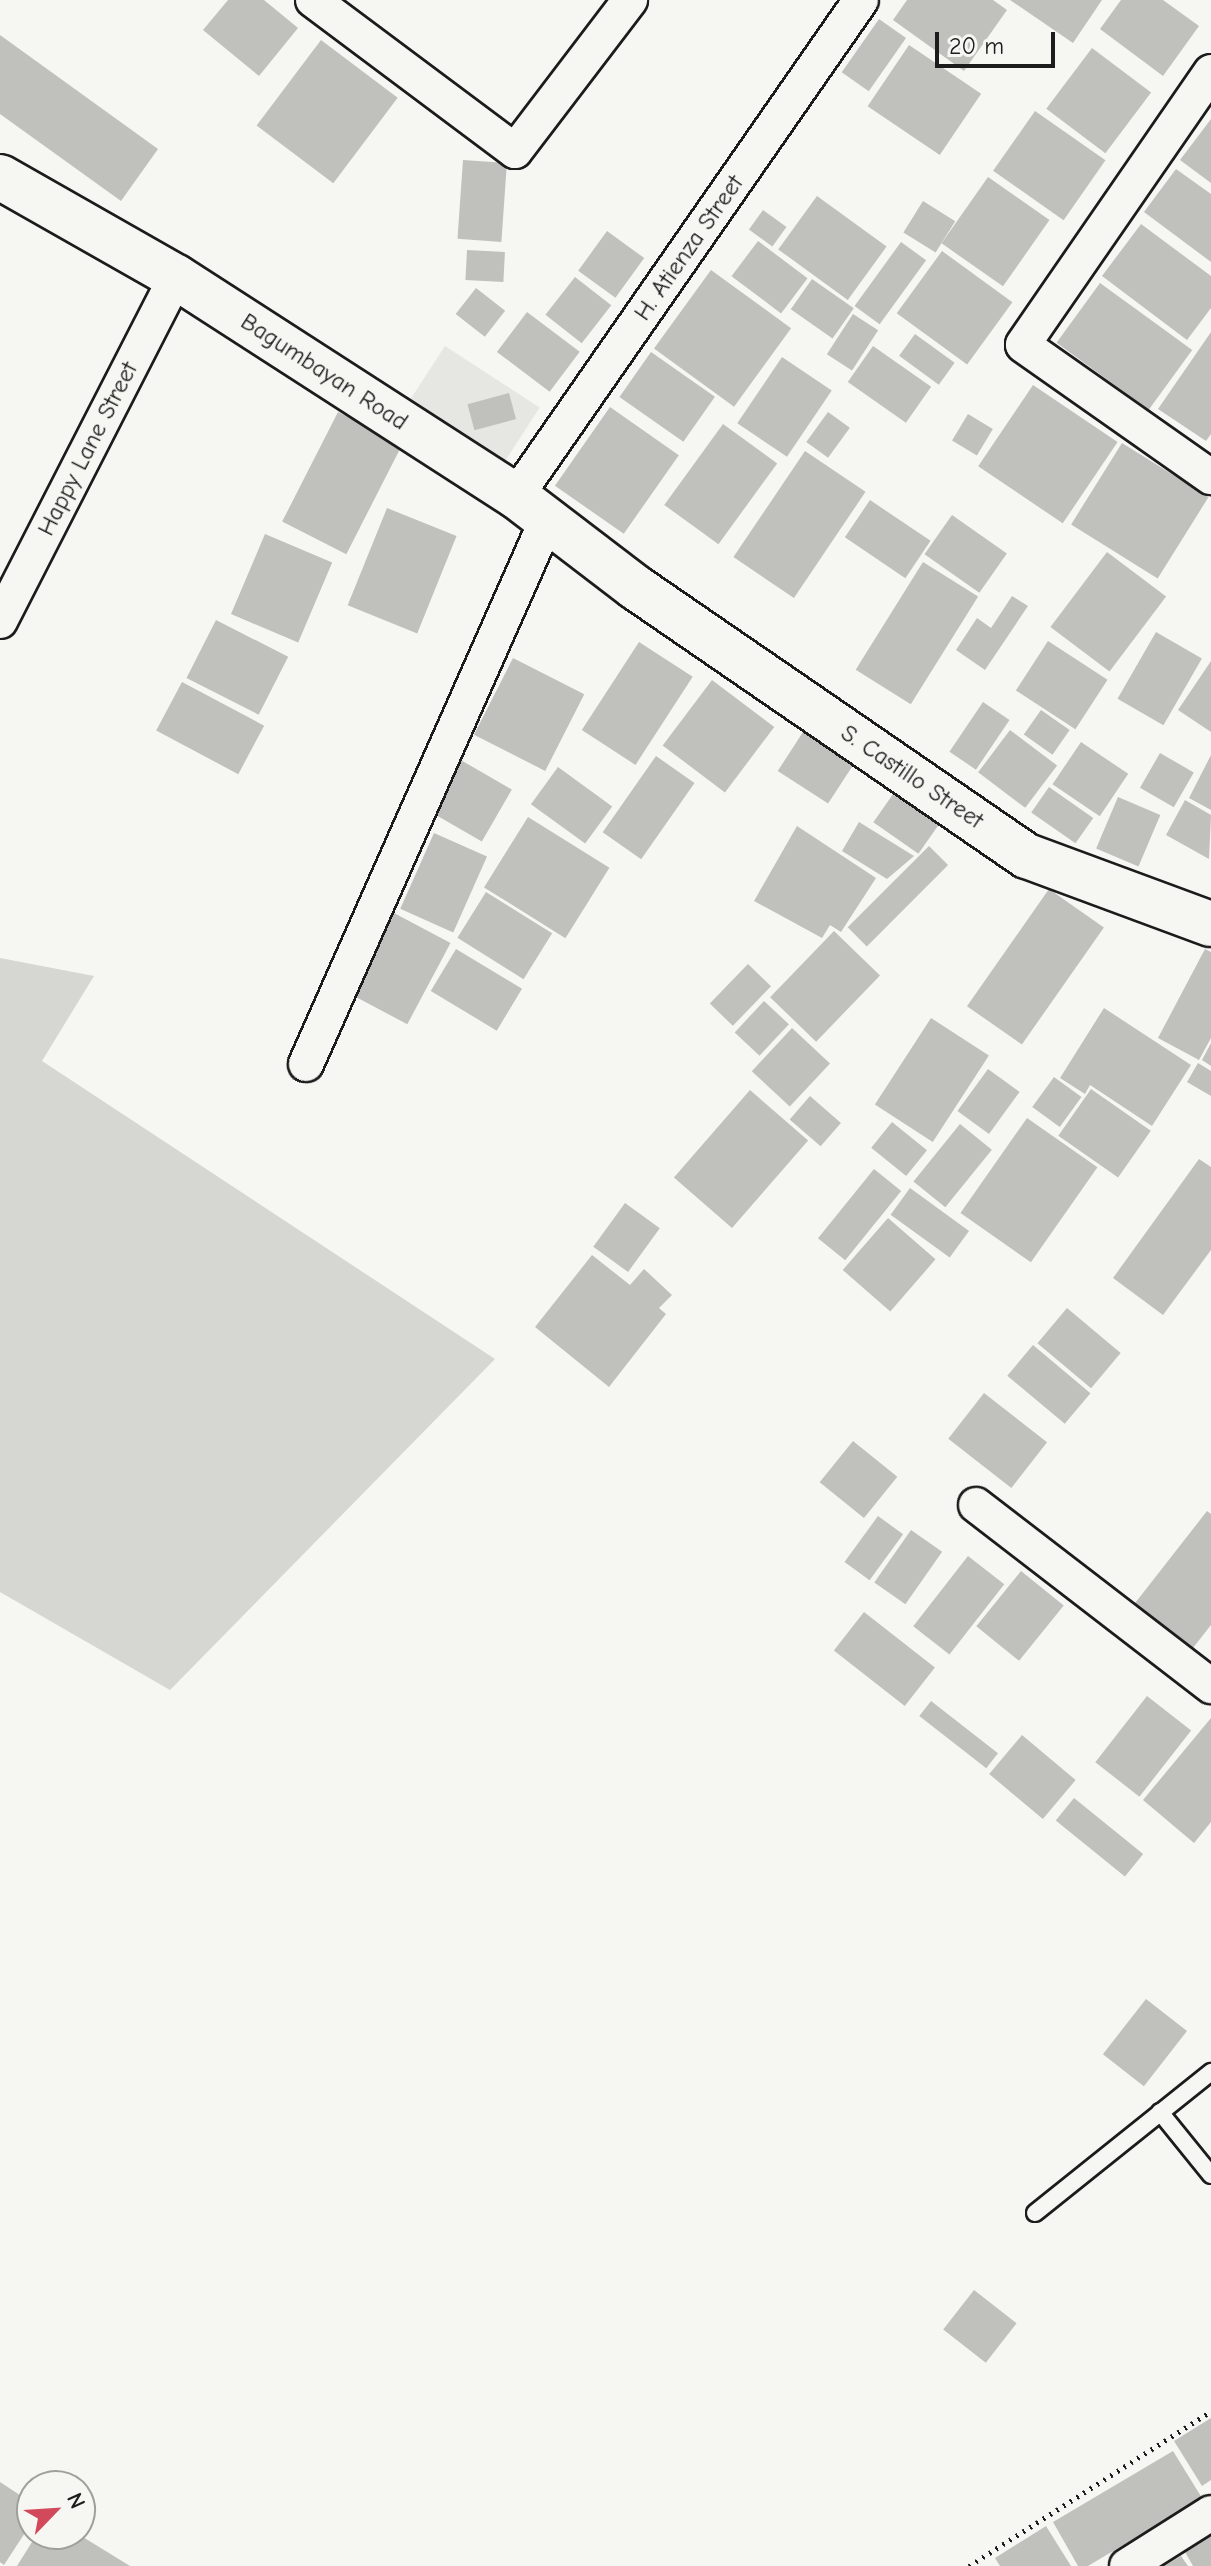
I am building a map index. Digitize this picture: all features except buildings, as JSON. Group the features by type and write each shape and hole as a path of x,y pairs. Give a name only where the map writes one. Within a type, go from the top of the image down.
{"street":[{"path":"313,0 515,151 630,0"},
{"name":"H. Atienza Street","path":"306,1064 531,508 861,0"},
{"path":"1211,72 1023,345 1211,477"},
{"name":"Bagumbayan Road","path":"0,177 176,277 531,508 635,587"},
{"name":"Happy Lane Street","path":"0,621 176,277"},
{"name":"S. Castillo Street","path":"635,587 1027,856 1211,924"},
{"path":"976,1505 1211,1686"},
{"path":"1127,2566 1211,2513"}],"lane":[{"path":"1035,2213 1211,2072"},
{"path":"1160,2112 1211,2175"}],"path":[{"path":"969,2566 1211,2411"}],"shaded area":[{"path":"445,346 540,408 504,462 410,401"},
{"path":"0,958 94,976 42,1061 495,1359 170,1690 0,1592"}]}
